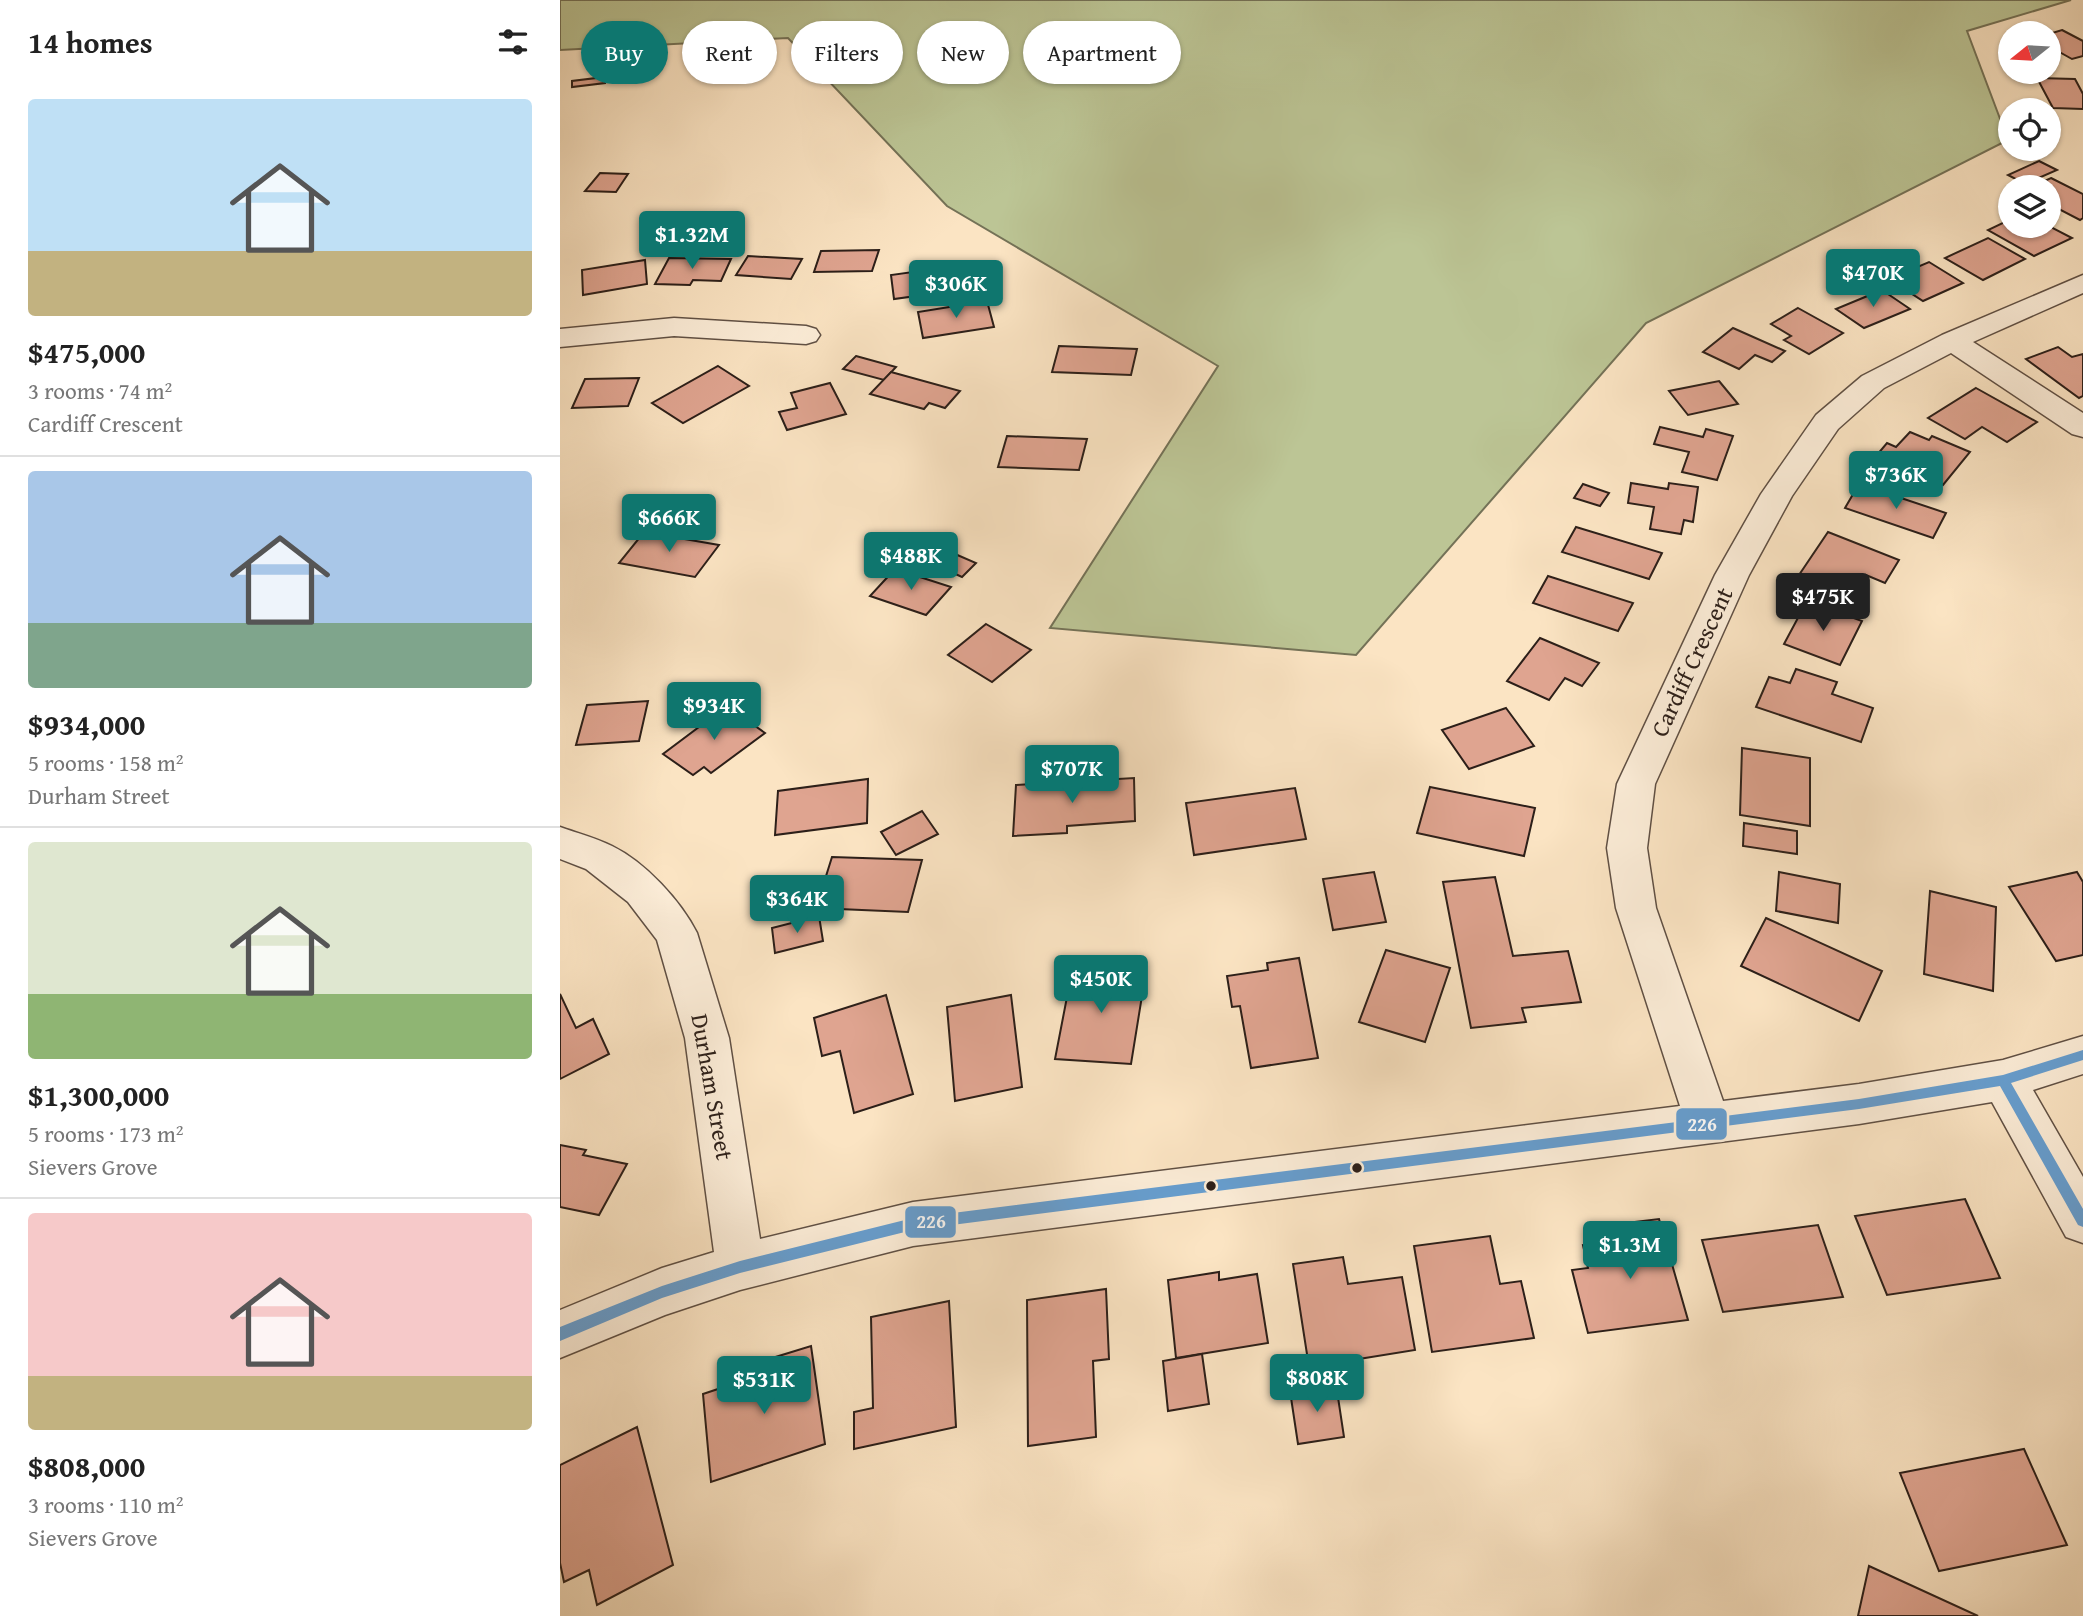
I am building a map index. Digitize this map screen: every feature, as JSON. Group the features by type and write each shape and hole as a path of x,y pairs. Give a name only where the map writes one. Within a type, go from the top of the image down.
{"street":[{"name":"Cardiff Crescent","path":"1708,1122 1636,908 1627,848 1636,785 1732,575 1777,494 1827,422 1872,382 1952,341 2083,283"},
{"path":"560,338 674,327 806,335"},
{"path":"1952,341 2083,427"},
{"name":"Durham Street","path":"560,843 600,858 642,890 676,933 707,1038 740,1267"},
{"path":"560,1334 662,1292 740,1267 913,1224 1859,1104 2003,1080 2083,1055"},
{"path":"2003,1080 2083,1221"}],"green space":[{"path":"560,0 2071,0 1967,31 1998,113 1998,145 1646,323 1356,655 1050,628 1218,366 947,206 832,84 903,84 903,21 791,21 791,41 788,38 777,39 777,21 682,21 682,44 668,44 668,21 581,21 581,49 560,50"}],"building":[{"path":"2062,30 2083,41 2083,56 2072,59 2062,53"},
{"path":"2062,79 2075,79 2083,94 2083,109 2061,108 2061,98 2048,98 2040,84 2062,84"},
{"path":"581,80 581,84 597,84 572,87 572,81"},
{"path":"2039,161 2057,170 2046,175 2008,175"},
{"path":"600,173 628,174 616,192 585,191"},
{"path":"2061,183 2083,194 2083,218 2080,220 2061,210"},
{"path":"1998,225 1998,236 1988,230"},
{"path":"2061,232 2072,238 2034,256 2002,238 2061,238"},
{"path":"1988,238 2025,259 1983,280 1945,258"},
{"path":"879,250 872,271 814,272 821,251"},
{"path":"748,256 802,259 791,279 736,275"},
{"path":"669,258 731,259 721,281 693,280 690,285 655,284"},
{"path":"645,260 647,284 583,295 582,270"},
{"path":"1929,262 1963,283 1923,301 1889,279"},
{"path":"963,265 967,289 894,299 891,275"},
{"path":"1882,290 1910,309 1864,328 1836,309"},
{"path":"987,301 994,327 923,338 918,312"},
{"path":"1798,308 1843,333 1809,354 1784,340 1791,336 1771,324"},
{"path":"1733,328 1785,351 1772,362 1755,355 1739,369 1703,352"},
{"path":"1059,346 1137,349 1131,375 1052,372"},
{"path":"2058,347 2072,357 2083,354 2083,396 2079,398 2026,359"},
{"path":"856,356 896,367 884,380 843,369"},
{"path":"718,366 749,386 683,423 652,403"},
{"path":"891,372 960,391 945,408 929,403 924,409 870,394"},
{"path":"639,378 628,406 572,408 585,379"},
{"path":"1719,381 1738,404 1688,415 1669,391"},
{"path":"830,383 846,414 787,430 779,412 797,408 791,393"},
{"path":"1976,388 2037,422 2007,442 1982,427 1965,439 1928,418"},
{"path":"1660,427 1703,437 1706,429 1733,436 1717,480 1682,472 1689,452 1654,444"},
{"path":"1910,432 1929,440 1932,436 1970,452 1943,485 1876,456 1887,443 1896,447"},
{"path":"1007,436 1087,439 1079,470 998,467"},
{"path":"1631,483 1668,489 1669,483 1698,487 1693,522 1684,520 1681,534 1650,529 1654,507 1628,503"},
{"path":"1583,484 1609,493 1600,506 1574,498"},
{"path":"1859,484 1946,513 1933,538 1845,508"},
{"path":"1576,527 1662,553 1649,579 1562,552"},
{"path":"644,532 719,545 695,577 619,563"},
{"path":"1828,532 1899,560 1885,583 1866,575 1852,596 1799,575"},
{"path":"955,554 976,563 962,577 940,567"},
{"path":"895,569 951,587 926,615 870,596"},
{"path":"1548,576 1633,603 1618,631 1533,603"},
{"path":"1807,601 1862,621 1840,665 1784,644"},
{"path":"986,624 1031,650 992,682 948,655"},
{"path":"1540,638 1599,663 1582,686 1565,678 1549,700 1507,681"},
{"path":"1796,669 1837,682 1832,694 1873,708 1861,742 1756,707 1769,677 1790,683"},
{"path":"648,701 639,741 576,745 587,705"},
{"path":"727,706 765,733 711,773 704,767 693,775 663,754"},
{"path":"1506,708 1534,746 1469,769 1442,730"},
{"path":"1742,748 1810,758 1810,826 1740,815"},
{"path":"1134,778 1135,821 1067,826 1067,833 1013,836 1016,785"},
{"path":"868,779 867,823 775,835 778,791"},
{"path":"1430,787 1535,808 1524,856 1417,833"},
{"path":"1295,788 1306,839 1194,855 1186,803"},
{"path":"922,811 938,834 896,855 881,832"},
{"path":"1744,823 1797,831 1797,854 1743,846"},
{"path":"832,857 922,860 908,912 816,908"},
{"path":"1374,872 1386,922 1333,930 1323,879"},
{"path":"1779,872 1840,884 1838,923 1776,911"},
{"path":"2077,872 2083,882 2083,955 2056,961 2009,887"},
{"path":"1495,877 1513,956 1568,951 1581,1002 1522,1008 1526,1022 1471,1028 1443,882"},
{"path":"1930,891 1996,907 1993,991 1924,974"},
{"path":"819,916 823,941 775,953 772,928"},
{"path":"1766,918 1882,971 1859,1021 1741,966"},
{"path":"1386,950 1450,968 1425,1042 1359,1022"},
{"path":"1299,958 1318,1058 1251,1068 1240,1006 1232,1007 1227,976 1268,970 1267,963"},
{"path":"1073,966 1146,971 1131,1064 1055,1059"},
{"path":"560,994 576,1028 593,1019 609,1054 560,1079"},
{"path":"886,995 913,1094 854,1113 840,1051 822,1056 814,1018"},
{"path":"1011,995 1022,1087 955,1101 947,1007"},
{"path":"560,1145 586,1150 583,1155 627,1164 599,1215 560,1207"},
{"path":"1965,1199 2000,1278 1887,1295 1855,1216"},
{"path":"1659,1219 1688,1320 1588,1333 1572,1270 1588,1268 1583,1245 1622,1240 1617,1224"},
{"path":"1818,1225 1843,1297 1723,1312 1702,1240"},
{"path":"1490,1236 1500,1284 1521,1281 1534,1338 1432,1352 1414,1246"},
{"path":"1343,1257 1348,1284 1402,1277 1415,1350 1309,1367 1293,1264"},
{"path":"1219,1272 1219,1280 1257,1274 1268,1343 1176,1358 1168,1280"},
{"path":"1106,1289 1109,1359 1093,1361 1096,1437 1028,1446 1027,1300"},
{"path":"949,1301 956,1427 854,1449 854,1412 873,1408 871,1317"},
{"path":"811,1346 825,1444 711,1482 703,1394 757,1376 756,1363"},
{"path":"1202,1354 1209,1404 1168,1411 1163,1361"},
{"path":"1336,1384 1344,1437 1298,1444 1290,1391"},
{"path":"637,1427 673,1565 597,1605 589,1570 564,1582 560,1563 560,1465"},
{"path":"2024,1449 2067,1545 1939,1571 1900,1473"},
{"path":"1869,1566 1978,1616 1858,1616"}],"transit line":[{"name":"226","path":"560,1334 662,1292 740,1267 913,1224 1859,1104 2003,1080 2083,1055"},
{"name":"226","path":"2003,1080 2083,1221"}]}
